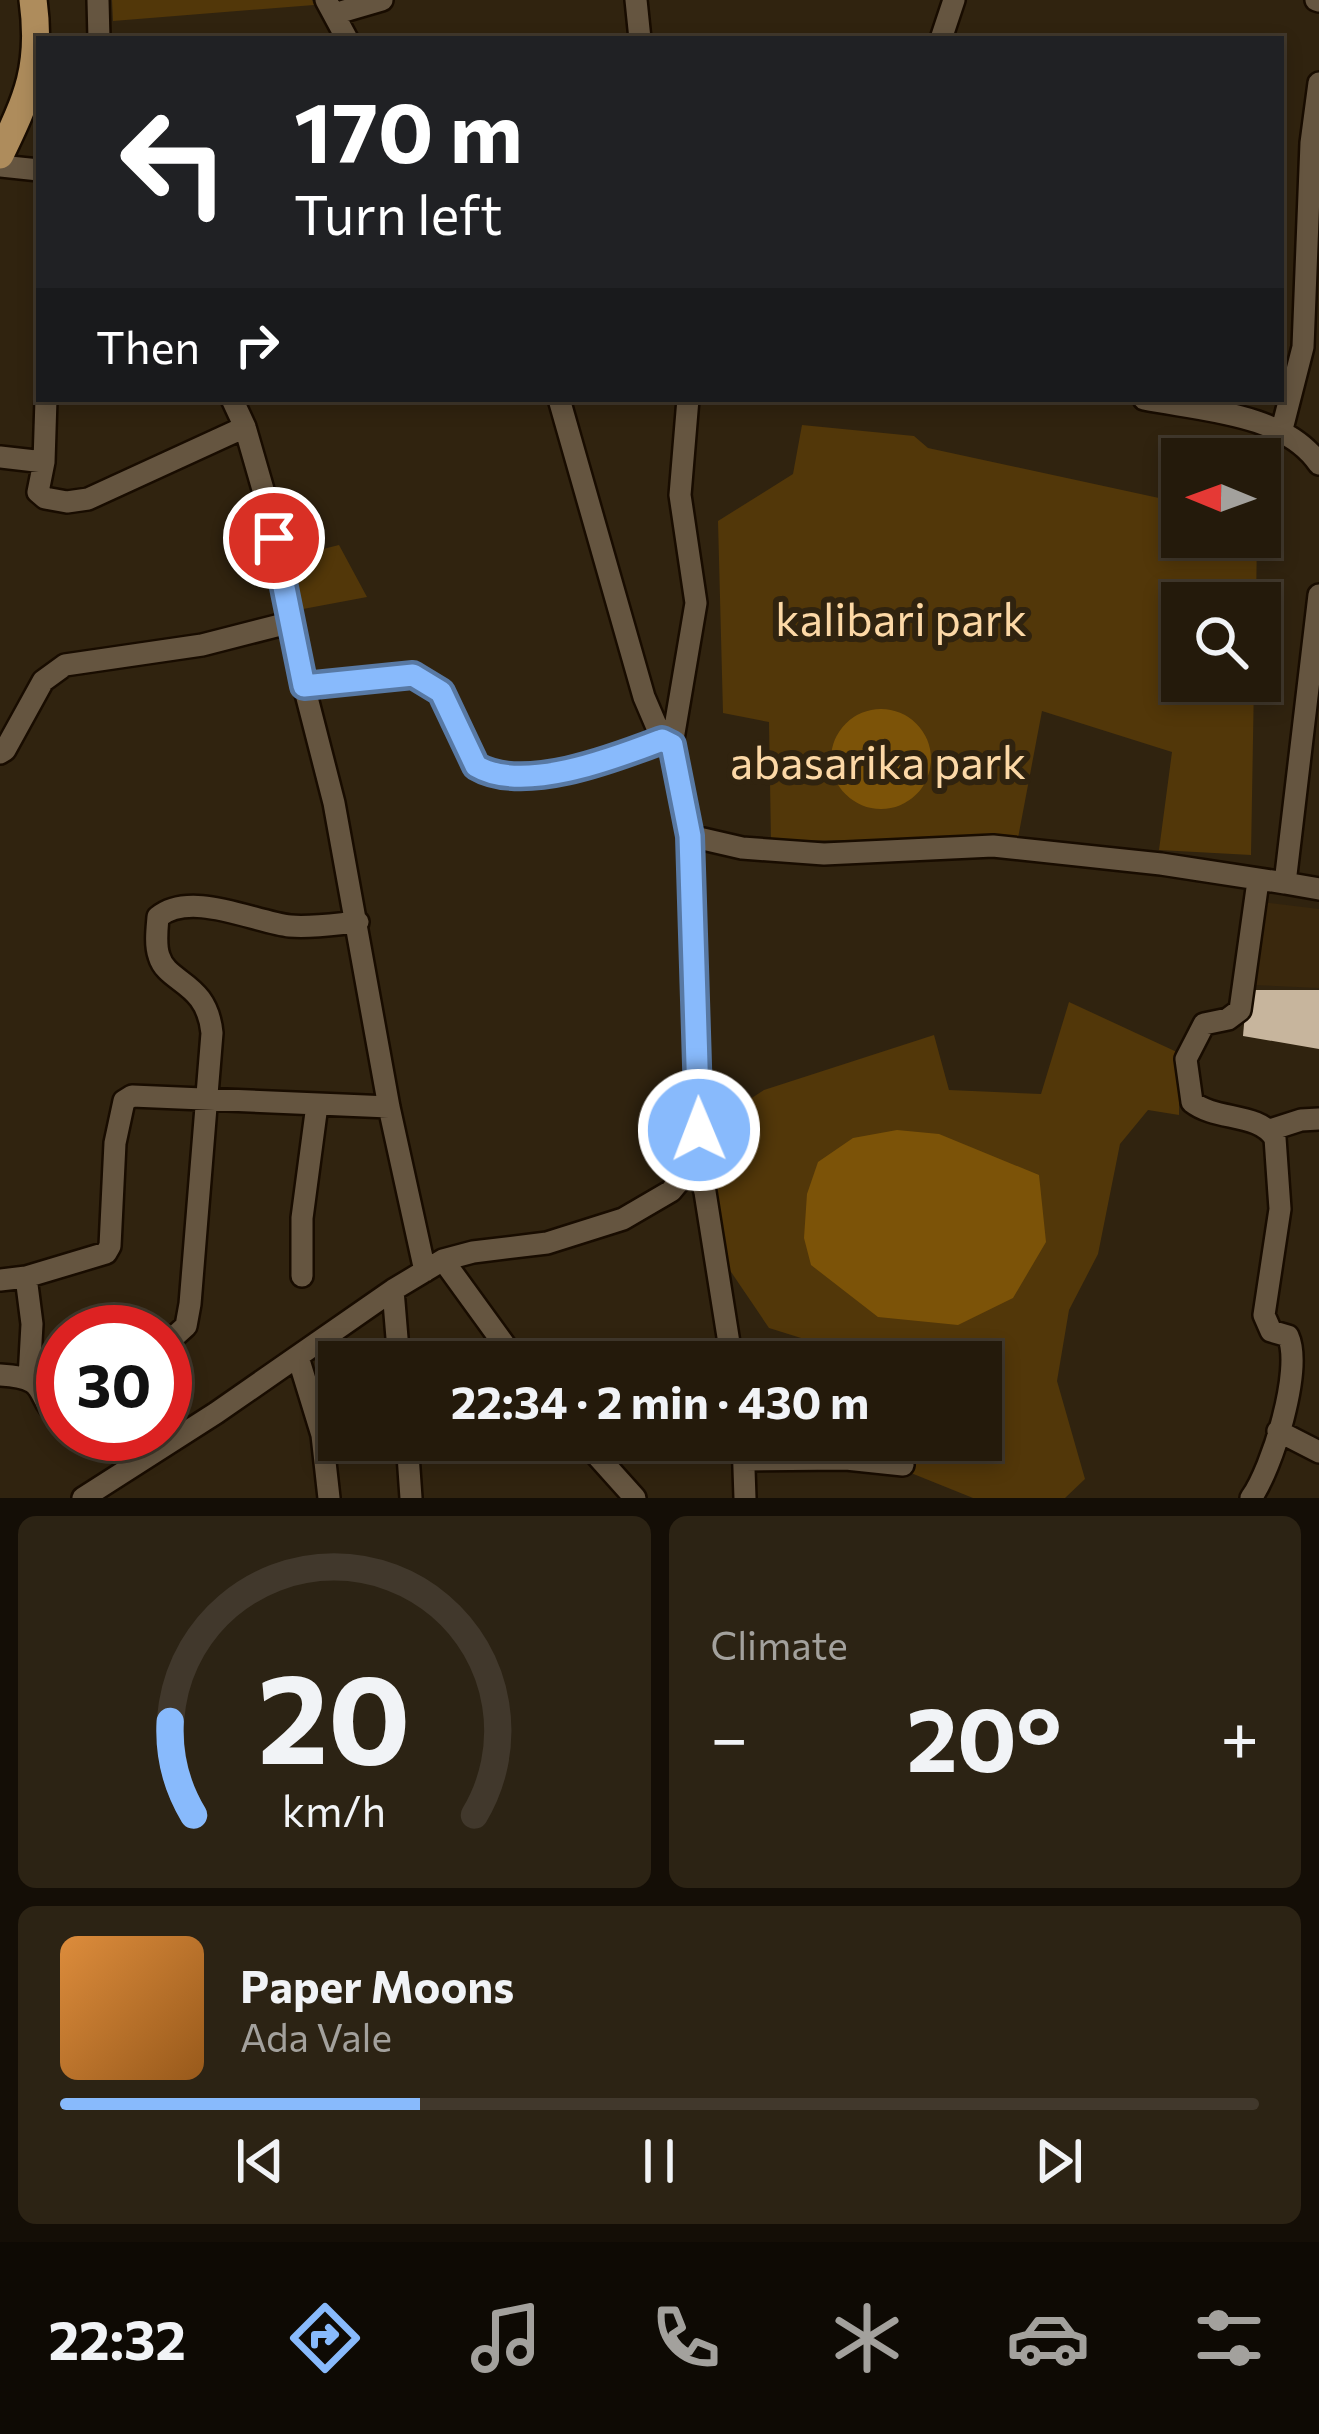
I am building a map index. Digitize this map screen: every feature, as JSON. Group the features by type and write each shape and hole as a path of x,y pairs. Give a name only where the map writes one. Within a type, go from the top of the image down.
{"main road":[{"path":"33,0 36,36"},
{"path":"0,155 31,91 36,39"}],"street":[{"path":"98,0 99,36"},
{"path":"345,36 330,7 382,0"},
{"path":"636,0 640,36"},
{"path":"942,36 954,0"},
{"path":"1281,434 1303,347 1310,157 1319,83"},
{"path":"0,166 36,170"},
{"path":"46,402 38,493 67,502 88,500 245,427"},
{"path":"233,402 245,427 334,803 389,1107 434,1266 499,1341"},
{"path":"560,402 644,697 667,742 690,836 700,1107 695,1161 705,1192 729,1341"},
{"path":"667,742 696,603 680,495 688,402"},
{"path":"1158,402 1256,423 1301,444 1319,464"},
{"path":"0,457 44,462"},
{"path":"1285,883 1319,595"},
{"path":"0,753 43,681 65,665 202,645 292,622"},
{"path":"304,686 413,675 441,692 476,766 499,775 530,775 600,763 667,742"},
{"path":"690,836 742,848 824,854 993,846 1161,864 1319,889"},
{"path":"1251,1498 1271,1464 1293,1349 1288,1336 1271,1331 1264,1315 1280,1209 1275,1138 1259,1124 1205,1112 1192,1102 1186,1059 1204,1024 1228,1019 1240,1010 1258,881"},
{"path":"190,1305 208,1101 210,1015 204,1001 159,958 158,917 165,910 230,908 281,925 358,922"},
{"path":"0,1280 98,1258 110,1246 115,1143 124,1101 143,1094 389,1107"},
{"path":"302,1276 302,1218 317,1105"},
{"path":"1270,1130 1319,1120"},
{"path":"83,1498 434,1266 473,1252 547,1243 623,1219 670,1191 695,1161"},
{"path":"26,1277 32,1324 29,1378"},
{"path":"393,1290 397,1341"},
{"path":"298,1357 322,1435 329,1498"},
{"path":"0,1376 29,1378 36,1383"},
{"path":"1278,1431 1319,1453"},
{"path":"408,1461 410,1498"},
{"path":"602,1461 635,1498"},
{"path":"744,1461 745,1498"},
{"path":"857,1461 903,1465"}],"shaded area":[{"path":"881,709 900,712 917,723 928,740 928,778 917,795 900,806 881,809 862,806 845,795 834,778 831,759 834,740 845,723 862,712"},
{"path":"1261,902 1319,909 1319,988 1253,985"},
{"path":"897,1130 939,1134 1039,1175 1046,1242 1013,1298 958,1325 878,1317 811,1265 804,1238 807,1194 818,1162 853,1138"}],"green space":[{"path":"112,0 312,0 314,5 113,21"},
{"name":"kalibari park","path":"802,425 914,436 928,448 1161,498 1161,558 1257,558 1256,582 1161,582 1161,702 1254,702 1251,855 1159,850 1172,752 1042,711 1018,838 771,841 769,722 723,713 718,521 793,474"},
{"path":"339,545 367,597 303,609 289,599 283,559"},
{"path":"1069,1002 1179,1053 1179,1115 1148,1110 1120,1144 1098,1254 1069,1310 1057,1381 1085,1479 1065,1498 973,1498 906,1471 906,1461 1002,1461 1002,1341 811,1341 769,1328 704,1232 711,1211 709,1155 718,1120 764,1090 934,1035 949,1090 1041,1094"}],"building":[{"path":"1247,990 1319,990 1319,1049 1243,1036"}],"route":[{"path":"274,538 304,686 413,675 441,692 476,766 499,775 530,775 600,763 662,740 672,745 690,836 699,1130"}],"park label":[{"name":"abasarika park","path":"878,760"}]}
